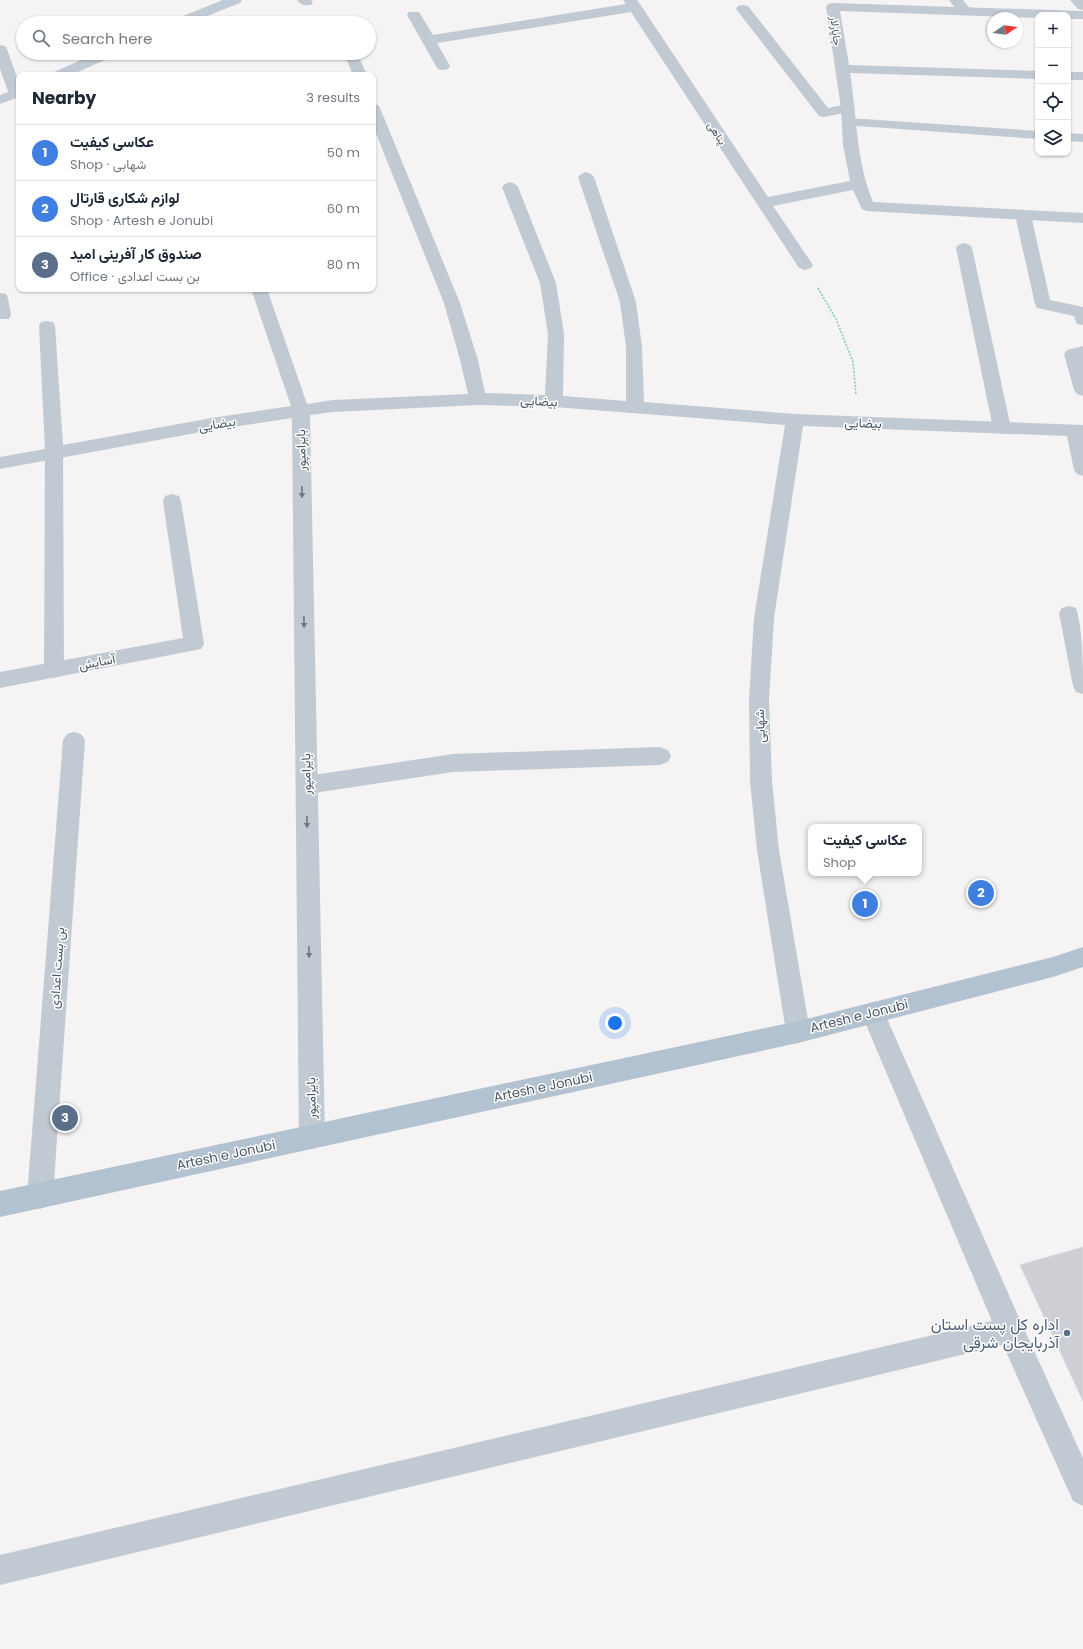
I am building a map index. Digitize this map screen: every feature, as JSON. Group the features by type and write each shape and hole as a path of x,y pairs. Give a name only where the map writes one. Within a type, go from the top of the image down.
{"main road":[{"name":"Artesh e Jonubi","path":"0,1204 798,1032 1083,958"}],"street":[{"path":"195,16 235,0"},
{"path":"956,0 965,11"},
{"path":"1077,0 1083,6"},
{"path":"429,40 633,3"},
{"name":"پناهی","path":"633,3 805,265"},
{"name":"چاپارلار","path":"1023,215 867,206 858,184 850,145 848,115 833,7 1083,15"},
{"path":"743,9 824,113 1035,135"},
{"path":"414,15 443,66"},
{"path":"0,49 16,88"},
{"path":"66,72 93,60"},
{"path":"354,60 359,72"},
{"path":"841,69 1035,75"},
{"path":"1071,76 1083,76"},
{"path":"0,100 16,94"},
{"path":"376,115 452,303 469,360 478,399"},
{"path":"1071,137 1083,138"},
{"path":"586,177 628,302 634,347 635,406"},
{"path":"763,203 858,184"},
{"path":"510,187 548,283 556,334 554,401"},
{"path":"1083,218 1023,215 1043,304 1081,312 1083,320"},
{"path":"964,248 1002,428"},
{"name":"بایرامپور","path":"260,292 301,411 312,1137"},
{"path":"0,298 3,315"},
{"path":"48,326 54,453 54,670"},
{"path":"1083,351 1073,354 1083,390"},
{"name":"بیضایی","path":"0,463 212,424 333,406 478,399 554,401 635,406 795,420 1079,431"},
{"name":"شهابی","path":"795,420 785,476 764,618 759,699 761,781 768,850 798,1032"},
{"path":"1079,431 1083,470"},
{"name":"آسایش","path":"0,680 194,644 172,501"},
{"path":"1069,613 1083,686"},
{"name":"بن بست اعدادی","path":"40,1196 74,740"},
{"path":"307,785 453,763 660,756"},
{"path":"873,1013 1010,1330 1083,1491"},
{"path":"0,1570 1010,1330"}],"path":[{"path":"805,265 836,320 853,362 858,423"}],"building":[{"name":"اداره کل پست استان آذربایجان شرقی","path":"1083,1247 1083,1401 1020,1265"}],"place":[{"name":"لوازم شکاری قارتال","path":"981,893"},
{"name":"عکاسی کیفیت","path":"865,904"},
{"name":"صندوق کار آفرینی امید","path":"65,1118"},
{"name":"اداره کل پست استان آذربایجان شرقی","path":"1067,1333"}]}
